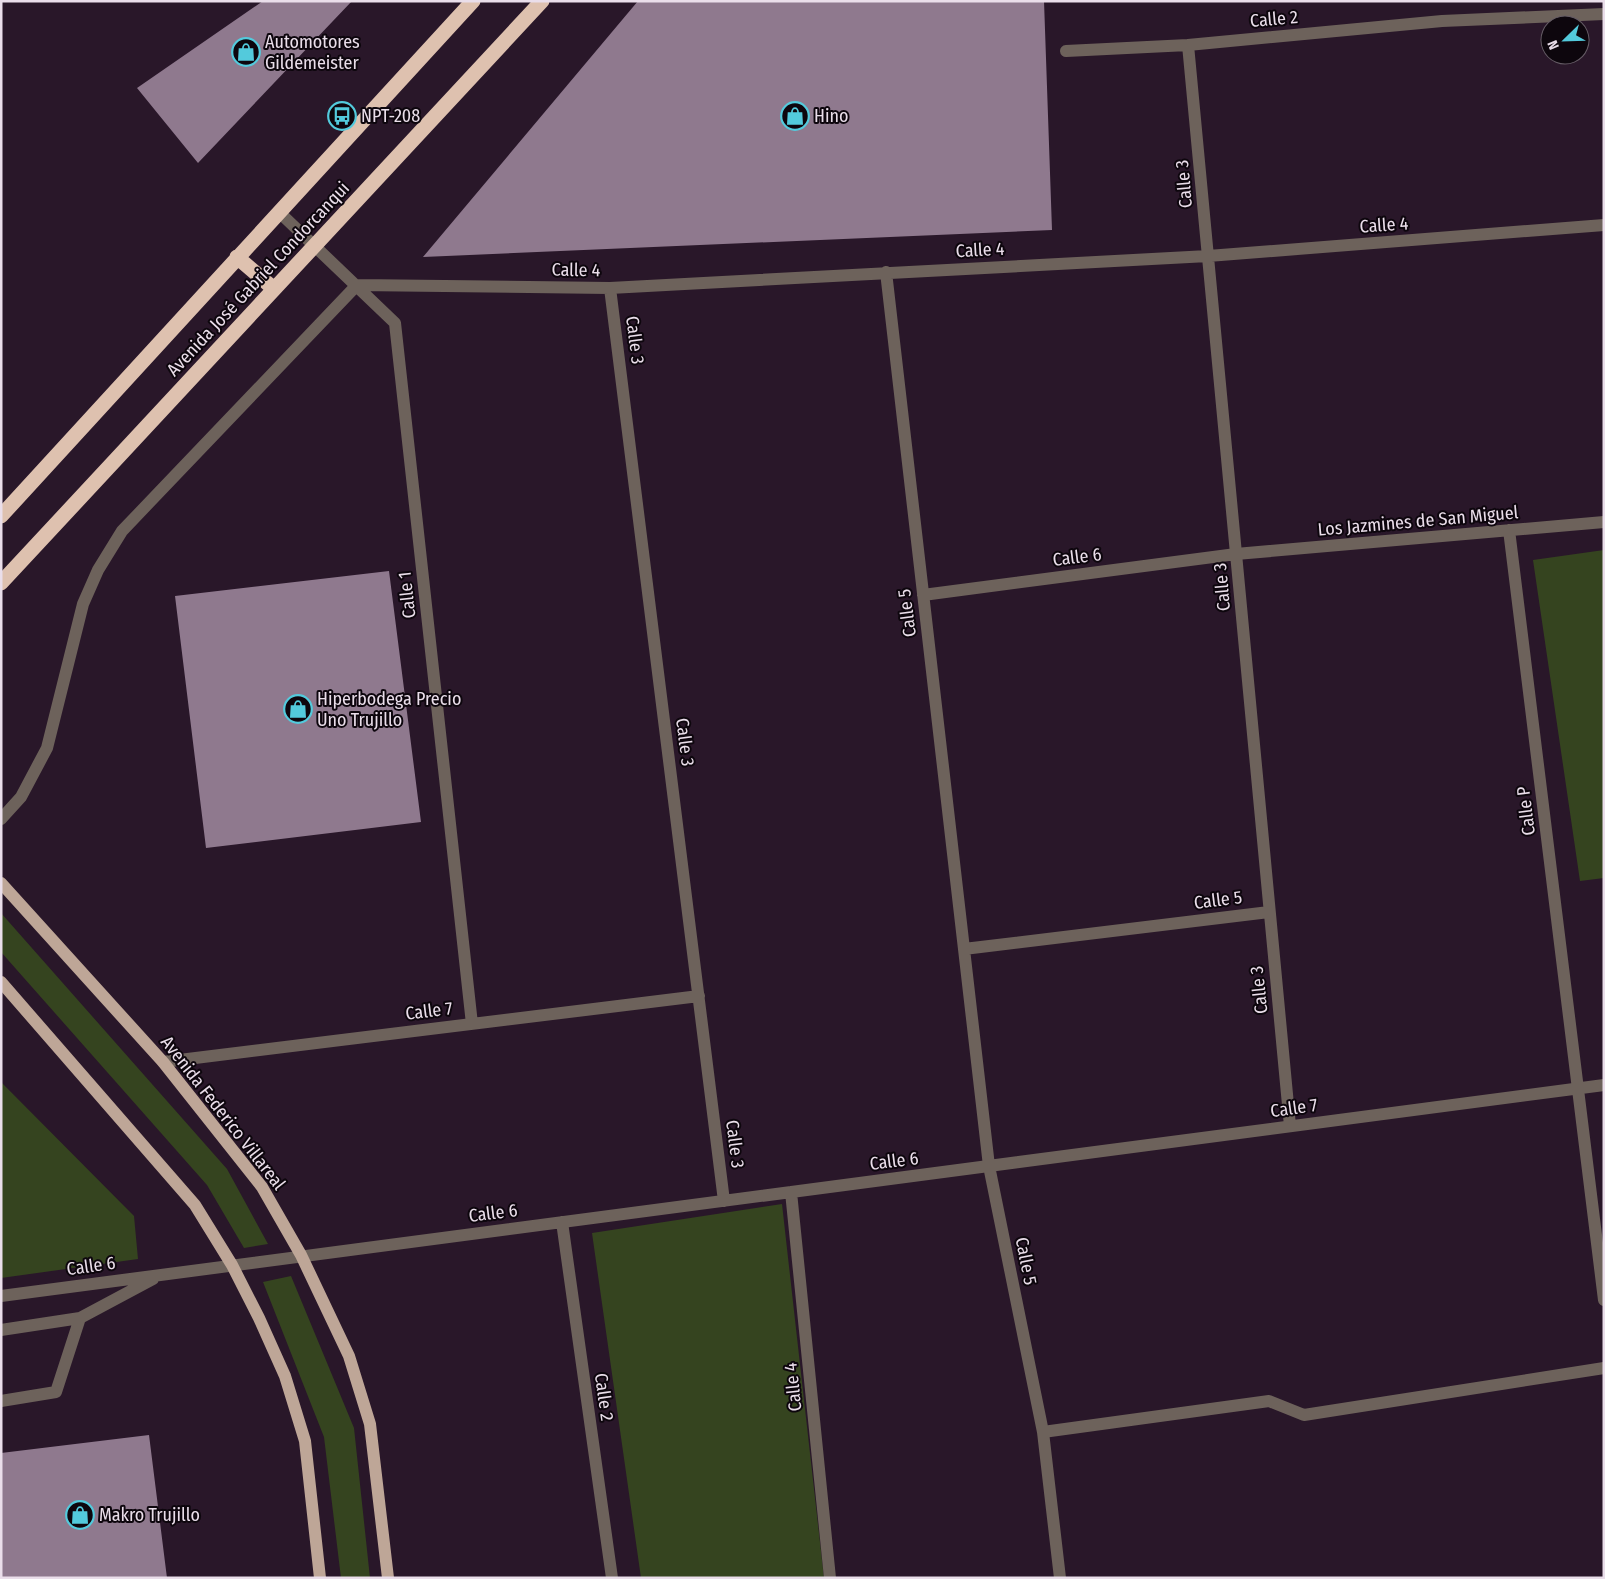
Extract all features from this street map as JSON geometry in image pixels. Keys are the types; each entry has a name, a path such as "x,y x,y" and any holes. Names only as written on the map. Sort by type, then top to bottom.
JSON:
{"highway":[{"name":"Avenida José Gabriel Condorcanqui","path":"1,516 473,1"},
{"name":"Avenida José Gabriel Condorcanqui","path":"1,583 542,1"},
{"path":"237,257 274,288"}],"main road":[{"name":"Avenida Federico Villareal","path":"1,883 163,1062 262,1187 301,1255 349,1356 370,1424 388,1578"},
{"path":"1,982 195,1205 232,1265 285,1376 305,1441 320,1578"}],"street":[{"name":"Calle 2","path":"1066,51 1188,45 1442,21 1604,14"},
{"name":"Calle 3","path":"1188,45 1290,1126"},
{"name":"Calle 1","path":"279,212 395,323 472,1024"},
{"name":"Calle 4","path":"357,285 610,288 1208,256 1604,225"},
{"name":"Calle 5","path":"886,272 989,1166 1043,1432 1060,1578"},
{"path":"1,819 21,797 47,748 83,604 98,570 122,531 357,285"},
{"name":"Calle 3","path":"610,288 724,1201"},
{"name":"Los Jazmines de San Miguel","path":"1236,554 1604,522"},
{"name":"Calle P","path":"1510,530 1577,1088"},
{"name":"Calle 6","path":"923,595 1236,554"},
{"name":"Calle 5","path":"964,950 1269,912"},
{"name":"Calle 7","path":"163,1062 699,996"},
{"name":"Calle 7","path":"989,1166 1604,1085"},
{"path":"1577,1088 1604,1300"},
{"name":"Calle 6","path":"1,1296 301,1255 989,1166"},
{"name":"Calle 4","path":"791,1192 830,1578"},
{"name":"Calle 2","path":"562,1222 612,1578"},
{"path":"1,1330 80,1318 161,1274"},
{"path":"1,1401 56,1392 80,1318"},
{"path":"1043,1432 1269,1401 1304,1415 1604,1368"}],"green space":[{"path":"1604,550 1604,878 1580,881 1533,560"},
{"path":"1,913 227,1169 268,1244 244,1248 207,1185 1,952"},
{"path":"1,1082 134,1216 138,1259 1,1278"},
{"path":"782,1204 824,1578 641,1578 592,1233"},
{"path":"291,1276 354,1428 370,1578 341,1578 324,1437 263,1282"}],"building":[{"name":"Automotores Gildemeister","path":"263,1 352,1 198,163 137,88"},
{"name":"Hino","path":"638,1 1044,1 1052,230 423,257"},
{"name":"Hiperbodega Precio Uno Trujillo","path":"389,571 421,822 206,848 175,596"},
{"name":"Makro Trujillo","path":"149,1435 167,1578 1,1578 1,1453"}],"place":[{"name":"Automotores Gildemeister","path":"246,52"},
{"name":"NPT-208","path":"342,116"},
{"name":"Hino","path":"795,116"},
{"name":"Hiperbodega Precio Uno Trujillo","path":"298,709"},
{"name":"Makro Trujillo","path":"80,1515"}]}
